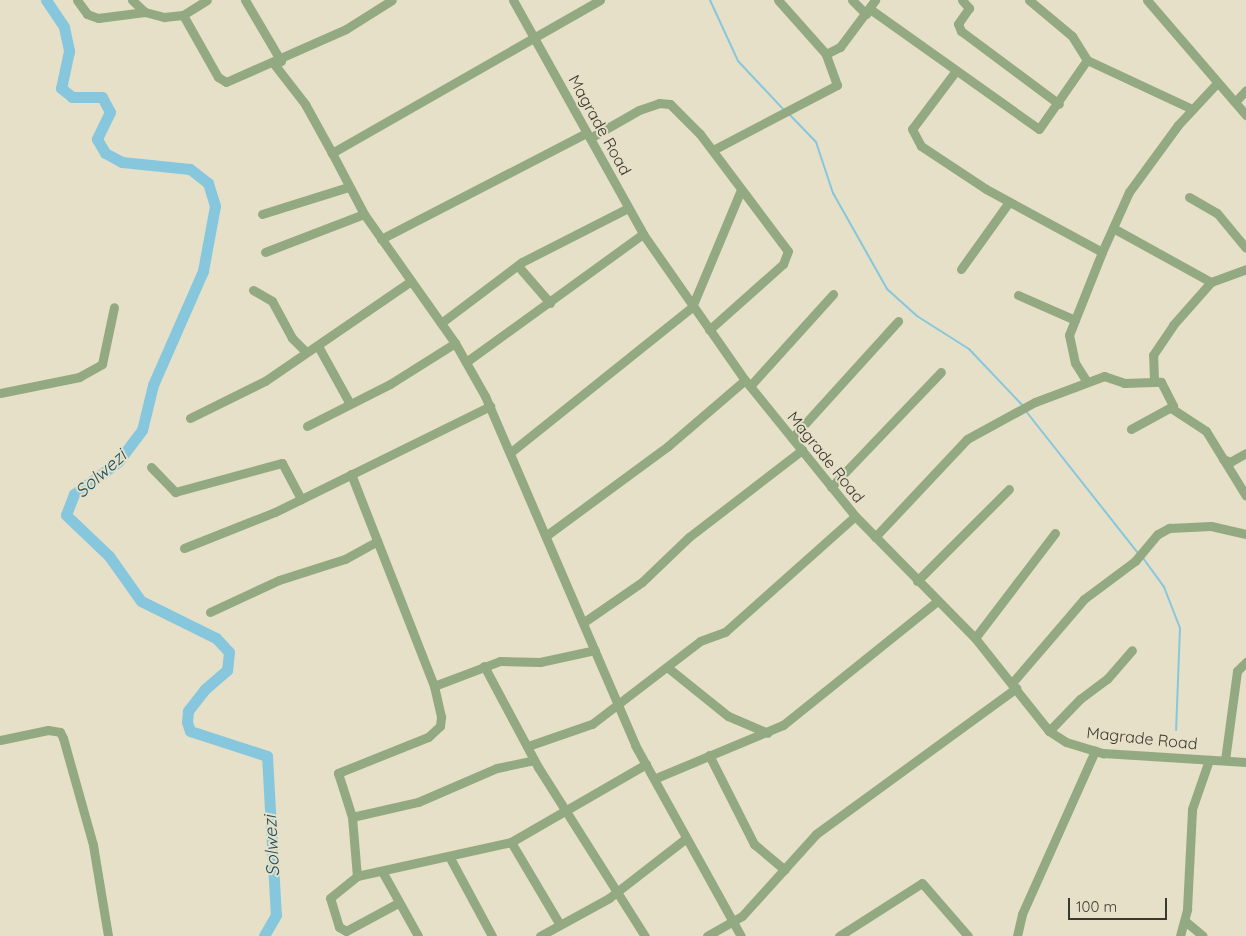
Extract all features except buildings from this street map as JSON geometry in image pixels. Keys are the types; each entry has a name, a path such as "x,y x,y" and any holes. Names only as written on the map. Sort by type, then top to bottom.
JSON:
{"street":[{"path":"77,0 88,14 98,18 145,12 183,15 204,1"},
{"path":"132,0 145,12"},
{"path":"245,0 278,63 305,104 364,214 455,343 490,406 547,535 618,705 646,764 656,778 685,838 741,936"},
{"path":"183,15 222,82 278,63 392,0"},
{"name":"Magrade Road","path":"514,0 643,234 692,307 748,383 854,516 975,638 1049,731 1066,742 1095,751 1246,762"},
{"path":"332,153 536,39 600,0"},
{"path":"712,150 836,85 826,54 778,0"},
{"path":"852,0 1033,129 1043,126 1087,60"},
{"path":"826,54 840,47 868,12 875,0"},
{"path":"962,0 969,8 958,24 961,31 1059,104"},
{"path":"1029,0 1072,36 1087,60 1192,109"},
{"path":"1147,0 1246,115"},
{"path":"954,72 916,122 914,136 930,155 1009,202 1102,252"},
{"path":"1087,382 1069,343 1075,320 1102,252 1129,192 1192,109 1217,83"},
{"path":"1235,102 1246,90"},
{"path":"381,239 639,110 665,102 712,150 788,254 709,330"},
{"path":"262,214 348,187"},
{"path":"511,452 692,307 741,190"},
{"path":"1189,197 1217,213 1246,248"},
{"path":"961,269 1009,202"},
{"path":"441,323 518,266 628,208"},
{"path":"265,252 364,214"},
{"path":"1113,228 1211,282"},
{"path":"466,362 643,234"},
{"path":"518,266 550,303"},
{"path":"1154,380 1151,366 1158,343 1211,282 1246,269"},
{"path":"190,418 265,381 411,281"},
{"path":"253,290 272,301 306,352"},
{"path":"547,535 668,446 748,383 833,294"},
{"path":"1018,295 1075,320"},
{"path":"0,393 79,377 102,364 114,307"},
{"path":"792,438 898,321"},
{"path":"307,426 350,404 455,343"},
{"path":"318,346 350,404"},
{"path":"831,487 941,372"},
{"path":"875,537 981,429 1104,376 1132,384 1154,380 1166,388 1171,408 1206,431 1244,493"},
{"path":"184,548 302,499 490,406"},
{"path":"1130,429 1171,408"},
{"path":"584,622 642,582 689,537 802,450"},
{"path":"1223,458 1230,462 1246,453"},
{"path":"151,467 175,492 282,463 302,499"},
{"path":"351,474 434,686 441,717 436,732 338,773 352,817 357,876"},
{"path":"1244,493 1246,480"},
{"path":"917,581 1009,490"},
{"path":"528,746 583,728 618,705 700,641 733,627 854,516"},
{"path":"707,936 732,921 785,870 816,834 1014,686 1084,599 1135,561 1158,534 1169,528 1194,526 1246,534"},
{"path":"975,638 1055,533"},
{"path":"210,612 279,580 345,559 377,541"},
{"path":"656,778 709,755 768,733 937,601"},
{"path":"434,686 484,666 540,662 595,650"},
{"path":"1049,731 1080,699 1107,679 1132,650"},
{"path":"1225,760 1237,671 1246,662"},
{"path":"484,666 534,760 618,890 645,936"},
{"path":"668,667 728,716 768,733"},
{"path":"0,740 48,730 60,732 93,845 108,936"},
{"path":"1017,936 1022,914 1095,751"},
{"path":"709,755 754,844 785,870"},
{"path":"352,817 418,802 497,768 534,760"},
{"path":"1180,936 1185,922 1190,820 1209,760"},
{"path":"398,903 341,930 330,898 357,876 383,873 511,842 540,828 566,808 646,764"},
{"path":"540,936 618,890 685,838"},
{"path":"511,842 560,925"},
{"path":"450,858 492,936"},
{"path":"383,873 418,936"},
{"path":"839,936 922,882 968,936"},
{"path":"1185,922 1203,936"}],"waterway":[{"name":"Solwezi","path":"46,0 64,27 69,51 61,88 72,97 102,97 110,112 97,139 105,153 122,162 190,169 208,183 215,206 203,271 153,385 142,430 119,461 74,494 66,515 109,556 141,601 216,638 229,652 227,670 205,689 188,711 187,722 190,731 267,756 276,915 264,936"},
{"path":"710,0 738,61 784,110"},
{"path":"788,113 816,142 833,193 887,289 917,316 969,349 1023,406"},
{"path":"1025,410 1138,553"},
{"path":"1143,558 1164,587 1180,628 1176,730"}]}
